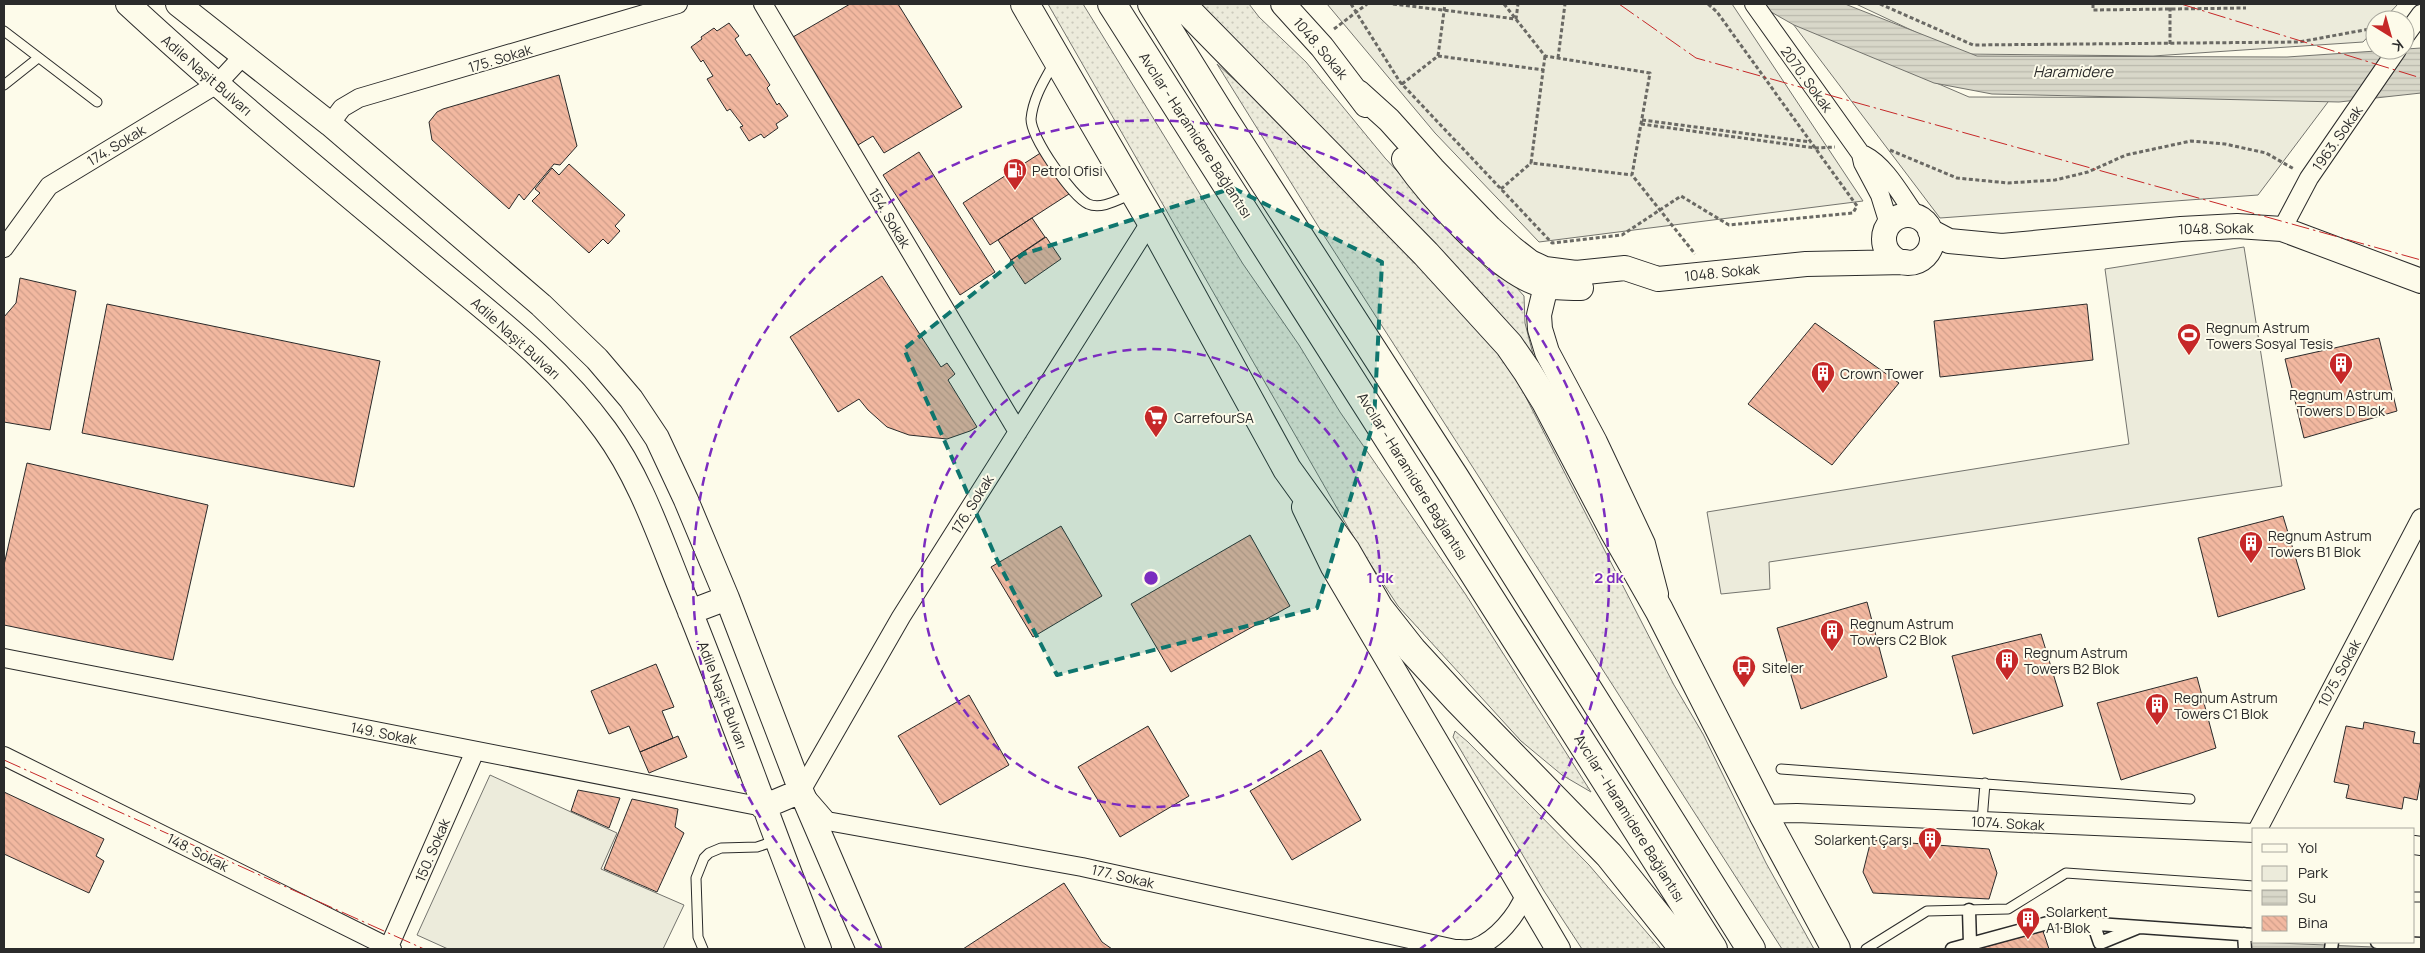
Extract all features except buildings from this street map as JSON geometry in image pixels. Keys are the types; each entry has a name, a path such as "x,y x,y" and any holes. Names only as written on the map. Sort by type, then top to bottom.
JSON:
{"highway":[{"path":"1025,4 1151,221 1287,469 1346,551 1379,608 1412,650 1609,855 1684,949"},
{"name":"Avcılar - Haramidere Bağlantısı","path":"1112,4 1713,949"},
{"path":"1152,4 1221,115 1455,478 1751,949"},
{"path":"1181,4 1426,254 1509,345 1546,402 1658,610 1763,814 1836,949"}],"main road":[{"name":"Adile Naşit Bulvarı","path":"128,4 217,84 544,360 605,430 626,462 646,503 730,710 763,807 819,949"},
{"path":"178,4 330,124 541,305 597,359 625,392 657,438 727,598 801,791 869,949"},
{"name":"1048. Sokak","path":"1283,4 1358,92 1408,164 1440,203 1508,269 1545,278 1569,288 1626,282 1638,274 1658,279 1709,272 1806,264"},
{"path":"1806,264 1853,254 1871,246 1897,218 1906,215 1949,241 2002,246"},
{"path":"1887,229 1885,245 1890,255 1898,261 1910,262 1928,252 1932,242 1923,224"},
{"name":"1048. Sokak","path":"2002,246 2181,228 2237,226 2282,229 2421,281"},
{"path":"1806,264 1910,262 1961,256 2002,246"},
{"path":"1545,278 1538,315 1540,330 1547,352 1595,442 1643,544 1658,610"},
{"path":"1287,469 1333,567 1558,949"},
{"path":"690,612 727,598"},
{"path":"763,807 801,791"}],"street":[{"name":"175. Sokak","path":"330,124 342,108 359,98 678,4"},
{"name":"154. Sokak","path":"763,4 1018,432"},
{"name":"2070. Sokak","path":"1754,4 1858,150"},
{"name":"174. Sokak","path":"6,238 49,186 217,84 243,56"},
{"name":"1963. Sokak","path":"2282,229 2309,178 2389,60"},
{"path":"1858,150 1870,158 1884,173 1923,224"},
{"path":"1858,150 1880,195 1887,229"},
{"name":"176. Sokak","path":"801,791 901,617 1151,221"},
{"name":"1075. Sokak","path":"2259,828 2421,518"},
{"name":"149. Sokak","path":"4,658 763,807"},
{"name":"150. Sokak","path":"390,949 475,751"},
{"name":"148. Sokak","path":"4,756 390,949"},
{"name":"177. Sokak","path":"801,791 827,821 1082,867 1455,949 1475,948 1500,931 1519,910 1525,895"},
{"name":"1074. Sokak","path":"1763,814 1797,813 2252,834"},
{"path":"1969,910 1970,944"},
{"path":"1952,949 2055,921 2249,934 2245,949"},
{"path":"2093,923 2100,946 2142,926"},
{"path":"2399,943 2421,944"}],"lane":[{"path":"4,30 97,102"},
{"path":"4,85 38,58"},
{"path":"1056,58 1034,100 1031,122 1035,136 1077,195 1089,204 1101,206 1134,193"},
{"path":"1780,769 2190,799"},
{"path":"1982,821 1985,783"},
{"path":"703,949 698,937 696,878 704,858 721,848 757,847 776,841"},
{"path":"1866,949 1927,911 2008,909 2066,873 2252,886"}],"path":[{"path":"1351,4 1402,84 1552,243 1622,235 1681,196 1729,225 1853,213 1857,206 1717,12 1708,4"},
{"path":"1317,42 1367,4"},
{"path":"1394,4 1516,19"},
{"path":"1402,84 1438,56 1445,4"},
{"path":"1501,189 1532,163 1545,56 1504,4"},
{"path":"1516,19 1518,4"},
{"path":"1558,58 1564,4"},
{"path":"1880,4 1973,46 2299,42 2365,30"},
{"path":"2093,4 2093,10 2246,8"},
{"path":"2170,4 2170,44"},
{"path":"1438,56 1544,70"},
{"path":"1545,56 1650,73 1632,175"},
{"path":"1642,122 1811,142"},
{"path":"1642,122 1816,148 1858,150 1873,143 1957,178 2008,183 2055,180 2088,172 2126,155 2191,141 2225,144 2266,153 2309,178"},
{"path":"1532,163 1632,175 1709,272"}],"highlighted area":[{"path":"1233,188 1382,262 1374,421 1317,608 1057,675 997,560 904,349 1023,254"}],"green space":[{"path":"1048,4 1083,4 1243,264 1299,345 1340,412 1466,595 1591,792 1562,775 1521,741 1398,606 1361,550"},
{"path":"1192,4 1249,4 1259,17 1306,62 1385,158 1487,269 1516,287 1524,296 1525,323 1534,358"},
{"path":"1327,4 1732,4 1863,201 1539,242 1435,133"},
{"path":"1856,4 2398,4 2392,10 2365,10 2365,40 2363,42 2153,56 1962,54"},
{"path":"1790,20 1969,97 2331,98 2258,195 1940,218"},
{"path":"1217,64 1282,123 1482,331 1518,382 1674,685 1703,734 1766,863 1814,949 1782,949 1323,234"},
{"name":"Regnum Astrum Towers Sosyal Tesis","path":"2244,247 2282,486 1769,562 1770,589 1721,594 1707,512 2129,444 2105,269"},
{"path":"1455,731 1589,865 1661,949 1582,949 1544,891 1453,737"},
{"path":"490,775 617,833 601,869 684,905 663,949 448,949 417,935"}],"water":[{"name":"Haramidere","path":"1757,4 1845,4 1977,56 2287,57 2365,52 2365,60 2415,60 2415,48 2421,48 2421,93 2339,102 1992,94 1934,83 1794,25"},
{"path":"2252,940 2252,943 2421,949 2251,949"}],"power":[{"path":"1619,4 1696,58 2421,260"},
{"path":"2181,4 2421,78"},
{"path":"4,760 424,949"}],"place":[{"name":"Petrol Ofisi","path":"1015,191"},
{"name":"Regnum Astrum Towers Sosyal Tesis","path":"2189,356"},
{"name":"Regnum Astrum Towers D Blok","path":"2341,385"},
{"name":"Crown Tower","path":"1823,394"},
{"name":"CarrefourSA","path":"1156,438"},
{"name":"Regnum Astrum Towers B1 Blok","path":"2251,564"},
{"name":"Regnum Astrum Towers C2 Blok","path":"1832,652"},
{"name":"Regnum Astrum Towers B2 Blok","path":"2007,681"},
{"name":"Siteler","path":"1744,688"},
{"name":"Regnum Astrum Towers C1 Blok","path":"2157,726"},
{"name":"Solarkent Çarşı","path":"1930,860"},
{"name":"Solarkent A1 Blok","path":"2028,940"}]}
